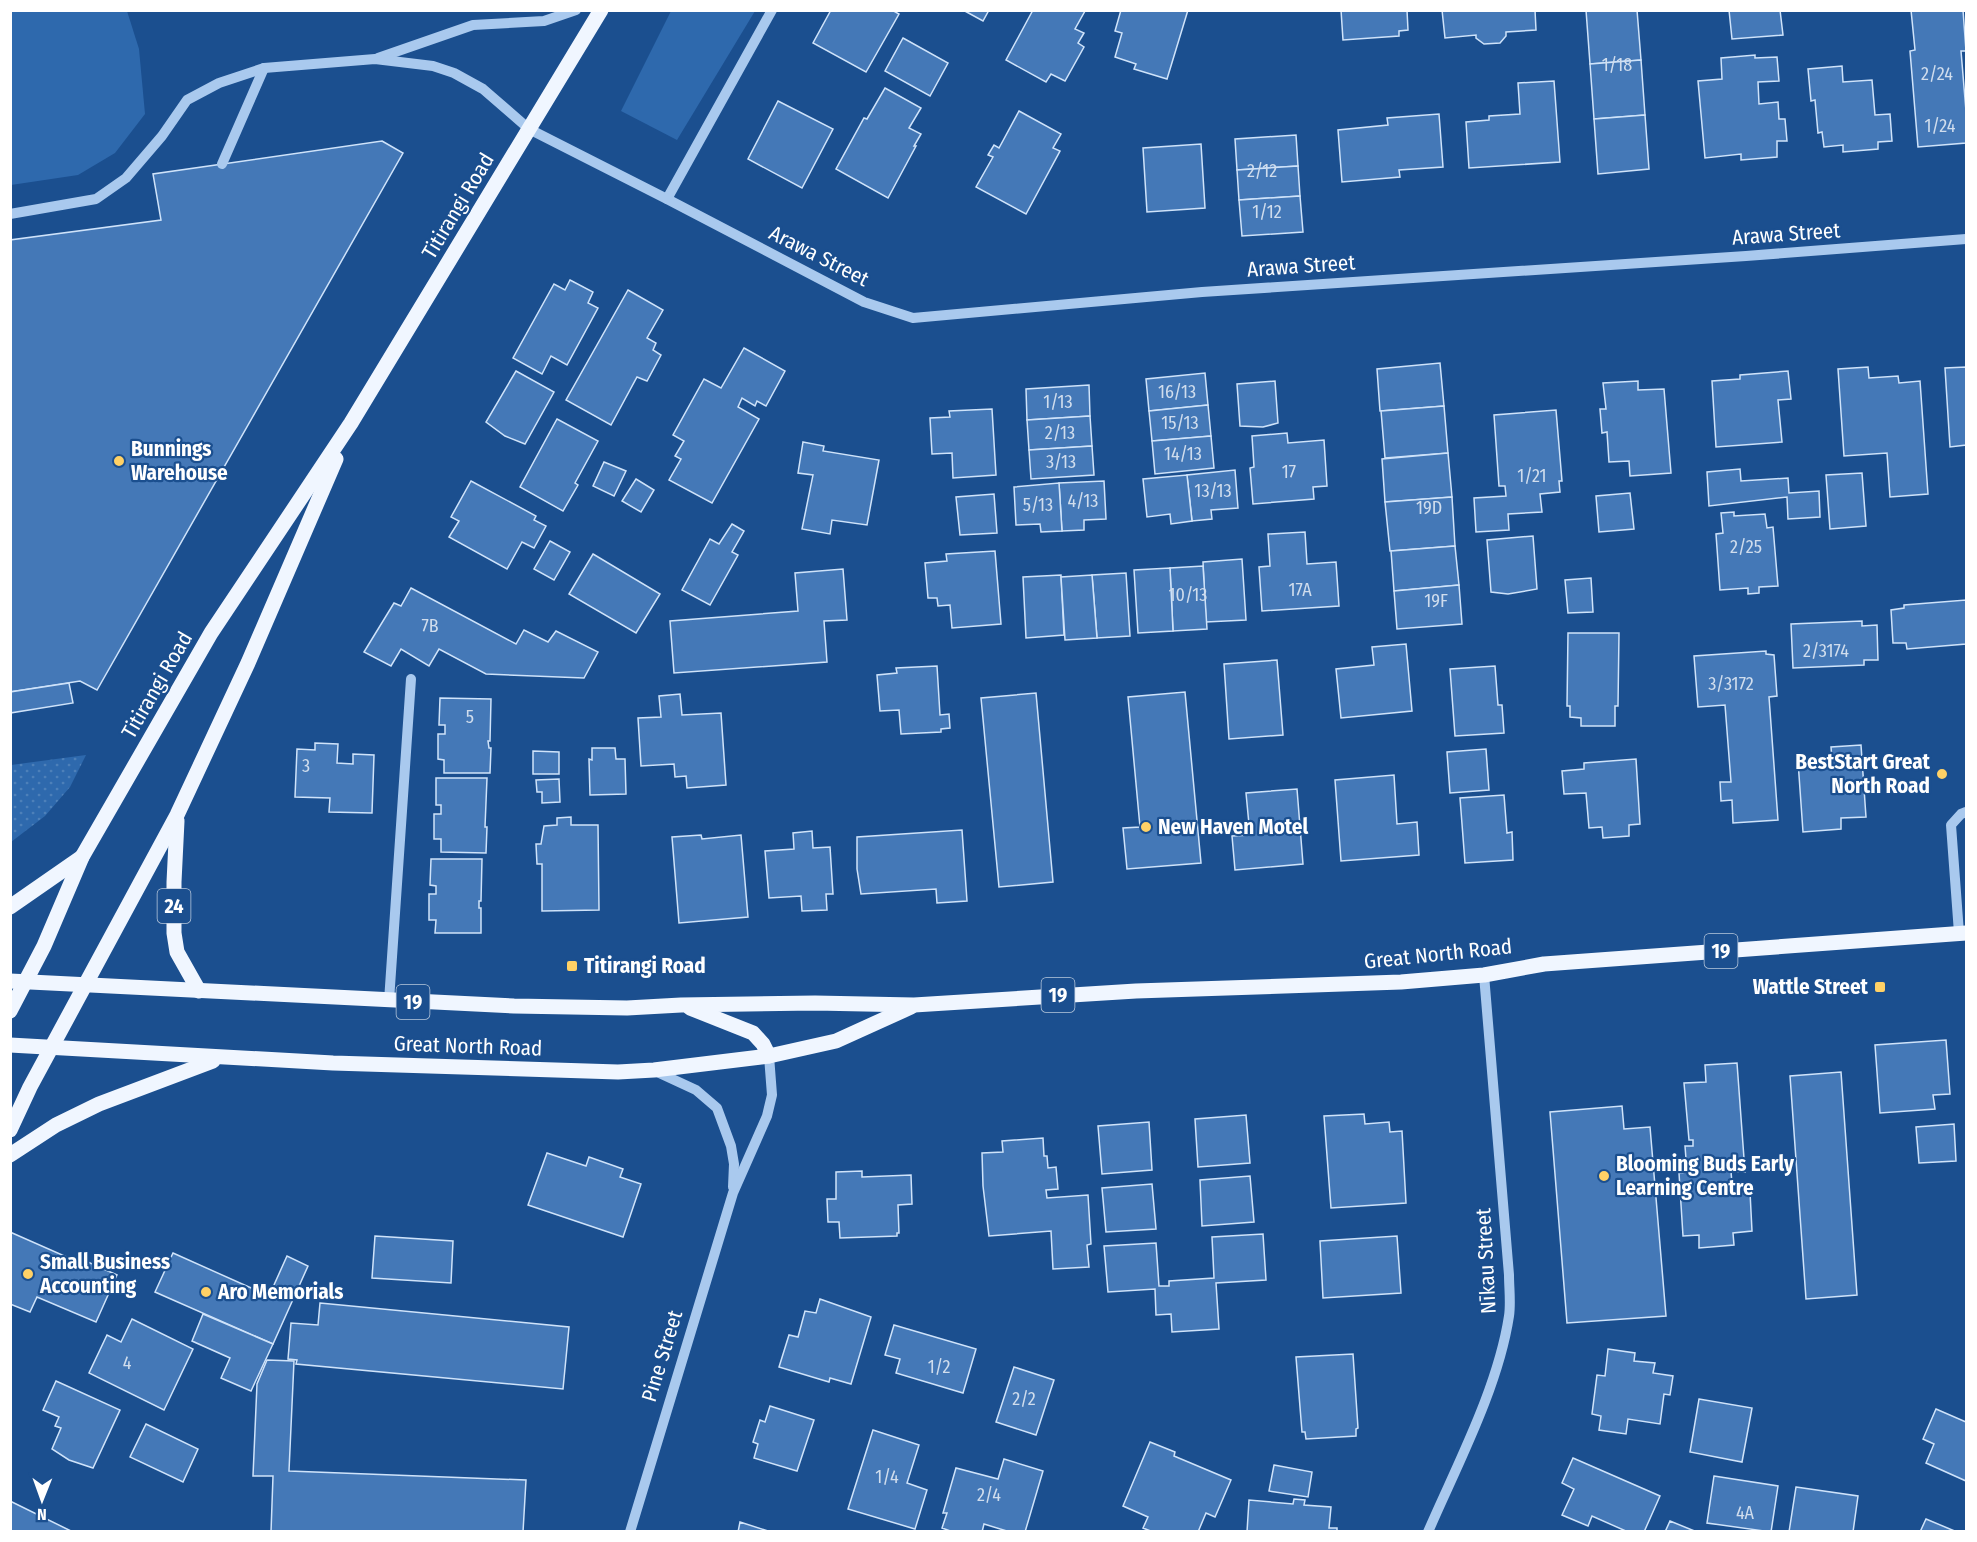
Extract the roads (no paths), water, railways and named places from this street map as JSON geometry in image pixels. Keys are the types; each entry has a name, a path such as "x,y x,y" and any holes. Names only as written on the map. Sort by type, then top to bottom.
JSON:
{"main road":[{"name":"Titirangi Road","path":"10,1011 18,982 44,946 82,857 211,633 351,423 601,10"},
{"name":"Titirangi Road","path":"10,1130 84,985 177,815 248,663 351,423"},
{"name":"24","path":"177,815 174,933 177,952 199,991"},
{"path":"10,907 82,857"},
{"name":"Great North Road","path":"18,982 389,1001 604,1008 815,1003 914,1005 1136,991 1401,982 1484,975 1544,963 1963,933"},
{"path":"681,1005 753,1033 763,1044 769,1056"},
{"name":"Great North Road","path":"10,1046 222,1058 606,1072 654,1070 769,1056 836,1041 914,1005"},
{"path":"10,1155 56,1125 99,1104 222,1058"}],"street":[{"path":"10,214 96,199 126,178 162,136 187,100 219,83 264,68 375,59 473,25 544,21 576,10"},
{"path":"667,199 772,10"},
{"name":"Arawa Street","path":"375,59 432,66 454,73 483,89 529,129 864,302 913,318 1202,292 1966,239"},
{"path":"222,164 264,68"},
{"path":"389,1001 411,679"},
{"path":"1963,933 1952,825 1961,814 1966,812"},
{"name":"Nīkau Street","path":"1428,1532 1501,1356 1510,1313 1484,975"},
{"name":"Pine Street","path":"630,1532 733,1193 767,1116 772,1095 769,1056"},
{"name":"Pine Street","path":"654,1070 696,1090 717,1108 731,1146 734,1164 733,1193"}],"place":[{"name":"Bunnings Warehouse","path":"119,461"},
{"name":"BestStart Great North Road","path":"1942,774"},
{"name":"New Haven Motel","path":"1146,827"},
{"name":"Titirangi Road","path":"572,966"},
{"name":"Wattle Street","path":"1880,987"},
{"name":"Blooming Buds Early Learning Centre","path":"1604,1176"},
{"name":"Small Business Accounting","path":"28,1274"},
{"name":"Aro Memorials","path":"206,1292"}]}
